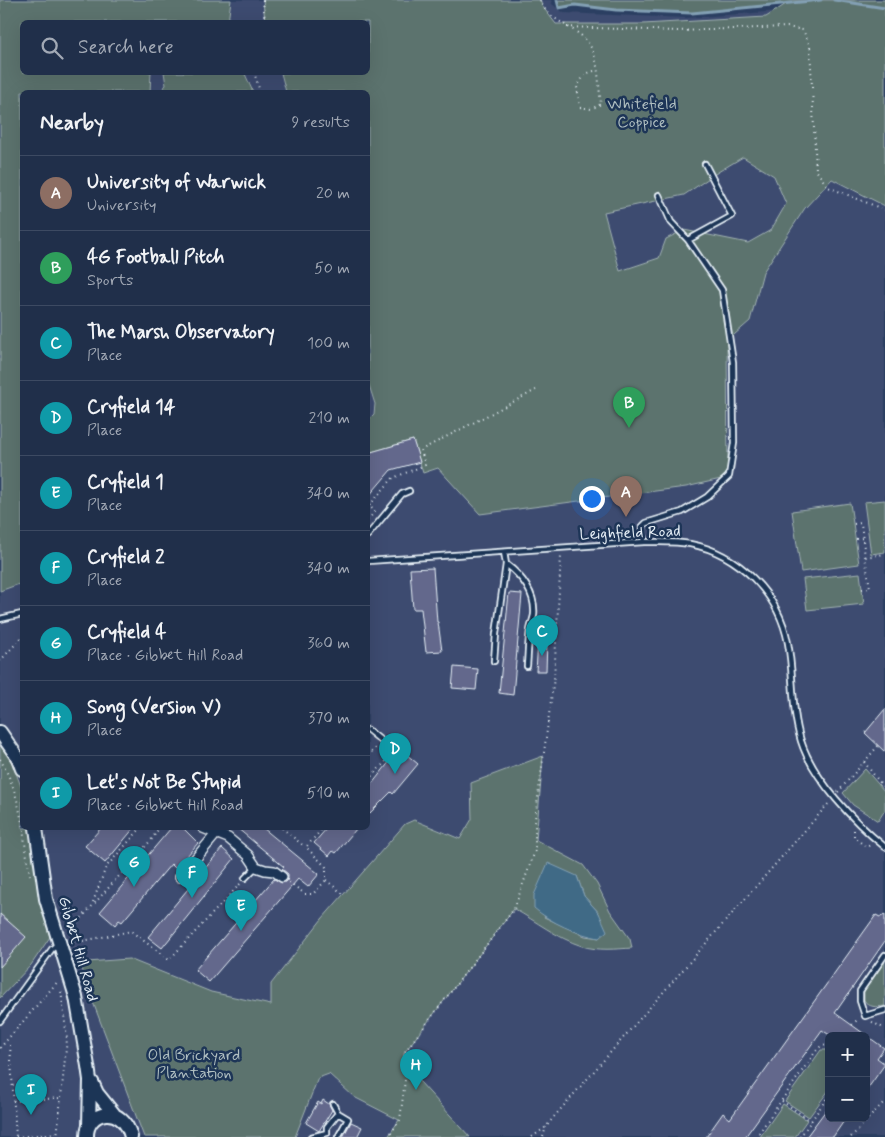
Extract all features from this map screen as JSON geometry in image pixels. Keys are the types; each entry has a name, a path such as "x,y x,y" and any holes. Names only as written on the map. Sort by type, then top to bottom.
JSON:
{"street":[{"path":"0,732 20,764"},
{"name":"Gibbet Hill Road","path":"36,830 46,899 76,997 90,1080 87,1133"},
{"path":"207,830 228,838 248,855 256,866 274,871 282,877"},
{"path":"180,877 216,834"},
{"name":"Gibbet Hill Road","path":"90,1080 97,1093 114,1114 126,1124 132,1137"},
{"path":"87,1133 93,1120 101,1116 114,1114"}],"lane":[{"path":"688,240 732,216 704,164"},
{"path":"644,542 642,527 646,523 682,512 707,497 729,476 734,443 734,362 722,290 688,240 671,222 659,195"},
{"path":"370,533 402,494 409,491"},
{"name":"Leighfield Road","path":"370,561 644,542 690,544 714,552 740,566 766,592 779,615 788,642 801,742 812,764 834,796 856,821 885,847"},
{"path":"494,662 506,564 504,552"},
{"path":"506,564 518,573 525,582 532,598 534,613 530,631 527,666"},
{"path":"0,618 20,614"},
{"path":"370,732 395,752"},
{"path":"245,878 256,866"},
{"path":"0,1021 52,949 59,943"},
{"path":"885,955 860,991 860,1001 865,1016 885,1010"},
{"path":"332,1104 338,1113 348,1119 338,1137"},
{"path":"327,1133 327,1127 338,1113"},
{"path":"311,1137 327,1133"},
{"path":"327,1133 332,1137"}],"path":[{"path":"263,0 265,20"},
{"path":"540,0 542,6 586,40 594,54 597,70 601,104 591,109 580,108 577,87 585,74 597,70"},
{"path":"567,27 676,31 787,27 803,30 810,46 816,170 828,187 885,210"},
{"path":"255,75 259,90"},
{"path":"370,505 393,478 425,465 421,450 536,390"},
{"path":"370,507 375,511 370,517"},
{"path":"854,524 861,523 870,588 862,589"},
{"path":"856,539 863,538"},
{"path":"865,557 885,554"},
{"path":"388,1137 400,1120 406,1072 404,1053 514,909 535,851 535,819 554,678 561,556"},
{"path":"0,661 20,640"},
{"path":"370,754 382,742"},
{"path":"834,796 878,746"},
{"path":"370,778 395,752"},
{"path":"864,762 885,789"},
{"path":"532,1137 546,1127 831,801 835,807"},
{"path":"852,827 855,832 854,837 866,847 872,845 875,848"},
{"path":"92,905 106,867 139,830"},
{"path":"75,949 70,931 158,830"},
{"path":"282,877 305,894 312,894 326,880 326,867 306,847 285,830"},
{"path":"306,847 321,830"},
{"path":"73,943 131,930 169,960 245,878"},
{"path":"326,880 343,894"},
{"path":"57,1137 67,1039 58,975"},
{"path":"0,1048 60,979"},
{"path":"852,1025 854,1021"},
{"path":"869,1021 885,1029"},
{"path":"10,1045 16,1137 57,1133"},
{"path":"756,1137 816,1051 825,1046"},
{"path":"13,1101 60,1098"},
{"path":"782,1101 811,1121"},
{"path":"800,1137 825,1101"},
{"path":"851,1137 885,1101"},
{"path":"543,1137 546,1127"}],"shaded area":[{"path":"0,0 551,0 552,4 564,13 686,18 822,8 832,179 885,206 885,1137 0,1137"},
{"path":"548,863 577,876 584,896 599,913 607,931 599,938 565,927 534,908 534,895"}],"green space":[{"path":"0,0 231,0 228,20 20,20 20,75 151,75 150,90 20,90 20,584 0,591"},
{"name":"Whitefield Coppice","path":"263,0 540,0 542,6 556,24 643,24 766,17 786,4 692,13 616,10 575,5 559,8 557,0 885,0 885,206 832,179 805,208 763,272 750,321 727,341 728,474 721,479 686,487 480,514 438,468 423,473 413,440 371,452 370,418 374,414 375,404 370,388 370,90 285,90 282,75 370,75 370,20 265,20","holes":["743,157 774,176 786,204 771,230 748,243 684,230 666,239 659,258 620,271 604,212 684,195"]},
{"path":"164,75 245,75 252,90 162,90 166,85"},
{"path":"885,500 885,552 871,554 864,502"},
{"path":"850,503 859,564 801,572 792,511"},
{"path":"860,573 864,604 807,610 803,579"},
{"path":"0,743 13,765 20,784 20,830 29,830 38,892 50,937 31,965 0,998"},
{"name":"Old Brickyard Plantation","path":"543,756 536,840 583,865 597,884 610,911 630,939 632,948 588,948 555,934 514,909 404,1053 406,1072 420,1082 470,1137 388,1137 399,1120 354,1097 329,1074 318,1078 295,1137 144,1137 85,981 82,967 87,962 129,959 211,992 271,1005 271,984 322,919 405,824 414,820 460,839 472,819 471,783","holes":["577,876 584,896 599,913 599,938 585,936 544,917"]},
{"path":"865,769 885,792 885,810 878,821 853,805 843,793"},
{"path":"885,961 885,1006 870,1006 864,1000 864,991"},
{"path":"821,1050 825,1050 825,1095 809,1117 785,1101"},
{"path":"783,1104 807,1120 795,1137 760,1137"}],"building":[{"path":"413,440 420,462 391,470 370,495 371,452"},
{"path":"433,568 437,622 442,651 426,652 421,609 413,609 410,569"},
{"path":"509,593 522,594 513,695 499,693"},
{"path":"538,641 547,641 546,671 536,671"},
{"path":"454,667 478,669 476,690 452,688"},
{"path":"885,709 885,752 865,733"},
{"path":"400,749 418,764 393,794 391,792 370,813 370,786 394,756 398,754"},
{"path":"99,830 132,830 105,863 85,846"},
{"path":"169,830 185,830 198,843 176,869 171,864 122,922 119,920 115,925 100,912"},
{"path":"239,830 265,830 319,874 308,887 298,879 209,982 195,970 274,879 282,883 287,881 288,874 282,869 284,867"},
{"path":"325,830 355,830 336,853 333,851 329,856 314,843"},
{"path":"222,848 234,859 162,948 148,937"},
{"path":"0,914 26,937 0,967"},
{"path":"876,915 880,917 885,915 885,941 835,1013 862,1032 825,1032 822,1030 745,1137 706,1137 723,1113 730,1119"},
{"path":"870,1038 884,1048 877,1058 885,1064 870,1085"},
{"path":"323,1100 329,1104 332,1110 319,1131 306,1123 318,1102 321,1104"},
{"path":"825,1111 825,1122 843,1122 833,1137 806,1137"},
{"path":"351,1122 362,1127 357,1137 343,1137"}],"waterway":[{"path":"557,0 559,8 575,5 616,10 692,13 821,0"},
{"path":"834,0 885,8"}],"place":[{"name":"4G Football Pitch","path":"629,428"},
{"name":"University of Warwick","path":"626,517"},
{"name":"The Marsh Observatory","path":"542,656"},
{"name":"Cryfield 14","path":"395,774"},
{"name":"Cryfield 4","path":"134,887"},
{"name":"Cryfield 2","path":"192,898"},
{"name":"Cryfield 1","path":"241,931"},
{"name":"Song (Version V)","path":"416,1090"},
{"name":"Let's Not Be Stupid","path":"31,1115"}]}
